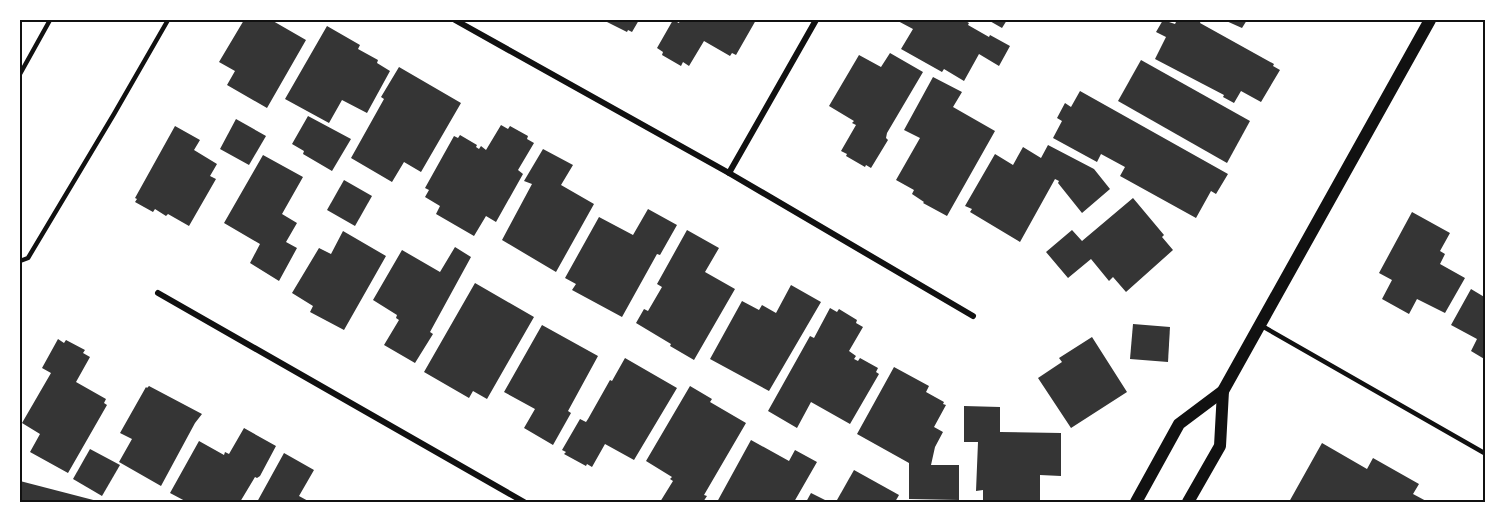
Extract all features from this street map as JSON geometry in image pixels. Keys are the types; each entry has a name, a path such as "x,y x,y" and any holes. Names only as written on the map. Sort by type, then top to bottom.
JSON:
{"main road":[{"path":"1136,502 1179,424 1223,392 1430,20"},
{"path":"1188,502 1220,446 1223,392"}],"street":[{"path":"455,20 729,173 973,316"},
{"path":"729,173 816,20"},
{"path":"158,293 524,502"}],"lane":[{"path":"20,74 50,20"},
{"path":"20,261 28,258 168,20"},
{"path":"1260,325 1485,454"}],"building":[{"path":"244,20 274,20 306,40 267,108 227,85 235,71 219,62"},
{"path":"603,20 639,20 632,32 628,30 627,32"},
{"path":"673,20 679,23 680,20 756,20 736,55 732,53 730,56 704,41 689,66 683,62 681,66 662,55 663,52 657,48"},
{"path":"896,20 964,20 969,23 968,25 989,37 990,35 1010,46 999,66 979,54 964,81 944,69 942,72 901,49 913,29"},
{"path":"988,20 1007,20 1002,28"},
{"path":"1163,20 1175,24 1177,20 1201,20 1200,23 1274,64 1273,66 1280,70 1261,102 1241,91 1234,103 1223,97 1224,95 1155,59 1166,37 1156,32"},
{"path":"1224,20 1247,20 1242,28"},
{"path":"327,26 360,45 358,49 378,60 377,63 390,71 367,113 342,100 329,123 285,99"},
{"path":"890,53 923,72 887,133 888,140 871,168 866,165 865,167 841,151 856,125 852,123 854,121 829,106 859,55 881,67"},
{"path":"1141,60 1250,121 1227,163 1118,101"},
{"path":"399,67 461,103 421,172 404,162 392,182 351,158 384,99 381,97"},
{"path":"933,77 962,92 953,107 995,131 947,216 923,203 912,194 914,190 896,180 920,138 904,130"},
{"path":"1080,91 1228,174 1216,194 1211,191 1196,218 1120,176 1125,167 1101,154 1097,162 1053,138 1062,121 1057,118 1065,103 1071,107"},
{"path":"308,116 351,139 332,171 303,154 304,151 292,144"},
{"path":"236,119 266,136 249,165 220,149"},
{"path":"501,125 508,129 510,126 528,136 527,139 534,143 518,170 523,174 496,222 486,216 474,236 436,214 440,206 425,197 429,190 425,188 454,136 458,138 460,135 477,145 479,149 481,146 486,150"},
{"path":"175,126 200,140 194,150 217,164 210,176 216,179 189,226 168,214 166,216 155,209 153,212 135,202 137,199 135,198"},
{"path":"1048,145 1094,169 1110,189 1082,213 1058,183 1059,181 1055,179 1020,242 970,212 972,209 965,206 995,154 1013,165 1023,147 1041,158"},
{"path":"543,149 573,165 561,185 594,204 556,272 502,240 532,184 524,181"},
{"path":"263,155 303,177 282,214 297,223 286,242 297,248 279,281 250,263 260,244 224,223"},
{"path":"344,180 372,196 355,226 327,210"},
{"path":"1133,198 1164,235 1162,237 1173,250 1126,292 1113,277 1109,281 1091,259 1068,278 1046,252 1072,230 1082,241"},
{"path":"648,209 677,225 660,255 657,254 622,317 572,290 576,284 565,278 599,217 633,235"},
{"path":"1412,212 1450,233 1440,251 1445,254 1440,264 1465,278 1445,313 1417,299 1409,314 1382,299 1392,280 1379,273"},
{"path":"687,230 719,248 705,272 735,289 694,360 636,323 644,309 648,311 662,287 657,284"},
{"path":"343,231 386,256 344,330 310,312 313,306 292,293 319,248 331,254"},
{"path":"455,247 471,257 430,332 433,334 415,363 384,345 399,320 396,318 397,315 373,300 402,250 440,272"},
{"path":"475,283 534,317 487,399 473,391 469,398 424,372"},
{"path":"791,285 821,302 769,391 710,359 742,301 759,310 762,305 776,313"},
{"path":"1471,289 1486,298 1486,360 1471,351 1477,339 1451,325"},
{"path":"830,308 837,312 839,309 857,320 856,323 863,327 849,351 856,356 854,359 858,361 860,358 878,368 876,372 879,374 850,424 811,402 797,428 768,411 810,336 814,338"},
{"path":"1133,324 1170,327 1168,362 1130,359"},
{"path":"542,325 598,356 568,411 571,413 553,445 524,428 535,409 504,392"},
{"path":"1092,337 1127,392 1071,428 1038,378 1062,362 1059,358"},
{"path":"58,339 64,343 66,340 85,350 83,353 90,357 76,382 106,399 104,403 107,405 68,473 30,452 40,434 22,423 51,373 42,368"},
{"path":"625,358 677,388 634,460 605,444 592,467 587,464 586,466 564,454 566,452 562,450 580,419 586,422"},
{"path":"894,367 929,386 926,392 946,405 934,427 943,432 935,447 931,465 959,465 959,500 909,499 909,463 857,434"},
{"path":"149,386 202,414 161,486 119,462 132,439 120,433 146,387"},
{"path":"690,386 712,399 710,402 746,423 704,495 707,496 703,502 660,502 673,481 670,479 672,477 646,461"},
{"path":"964,406 1000,407 1000,432 1061,433 1061,476 1040,475 1040,502 983,502 983,490 976,491 978,442 964,442"},
{"path":"244,428 276,446 260,476 255,477 240,502 187,502 170,493 199,441 224,455 225,452 229,454"},
{"path":"751,440 789,461 795,450 817,462 794,502 717,502"},
{"path":"1322,443 1367,469 1373,458 1419,484 1413,494 1428,502 1289,502"},
{"path":"90,449 120,465 102,496 73,479"},
{"path":"284,453 314,470 299,496 310,502 257,502"},
{"path":"854,470 899,495 895,502 841,502 837,500"},
{"path":"20,481 101,502 20,502"},
{"path":"811,493 829,502 806,502"}]}
